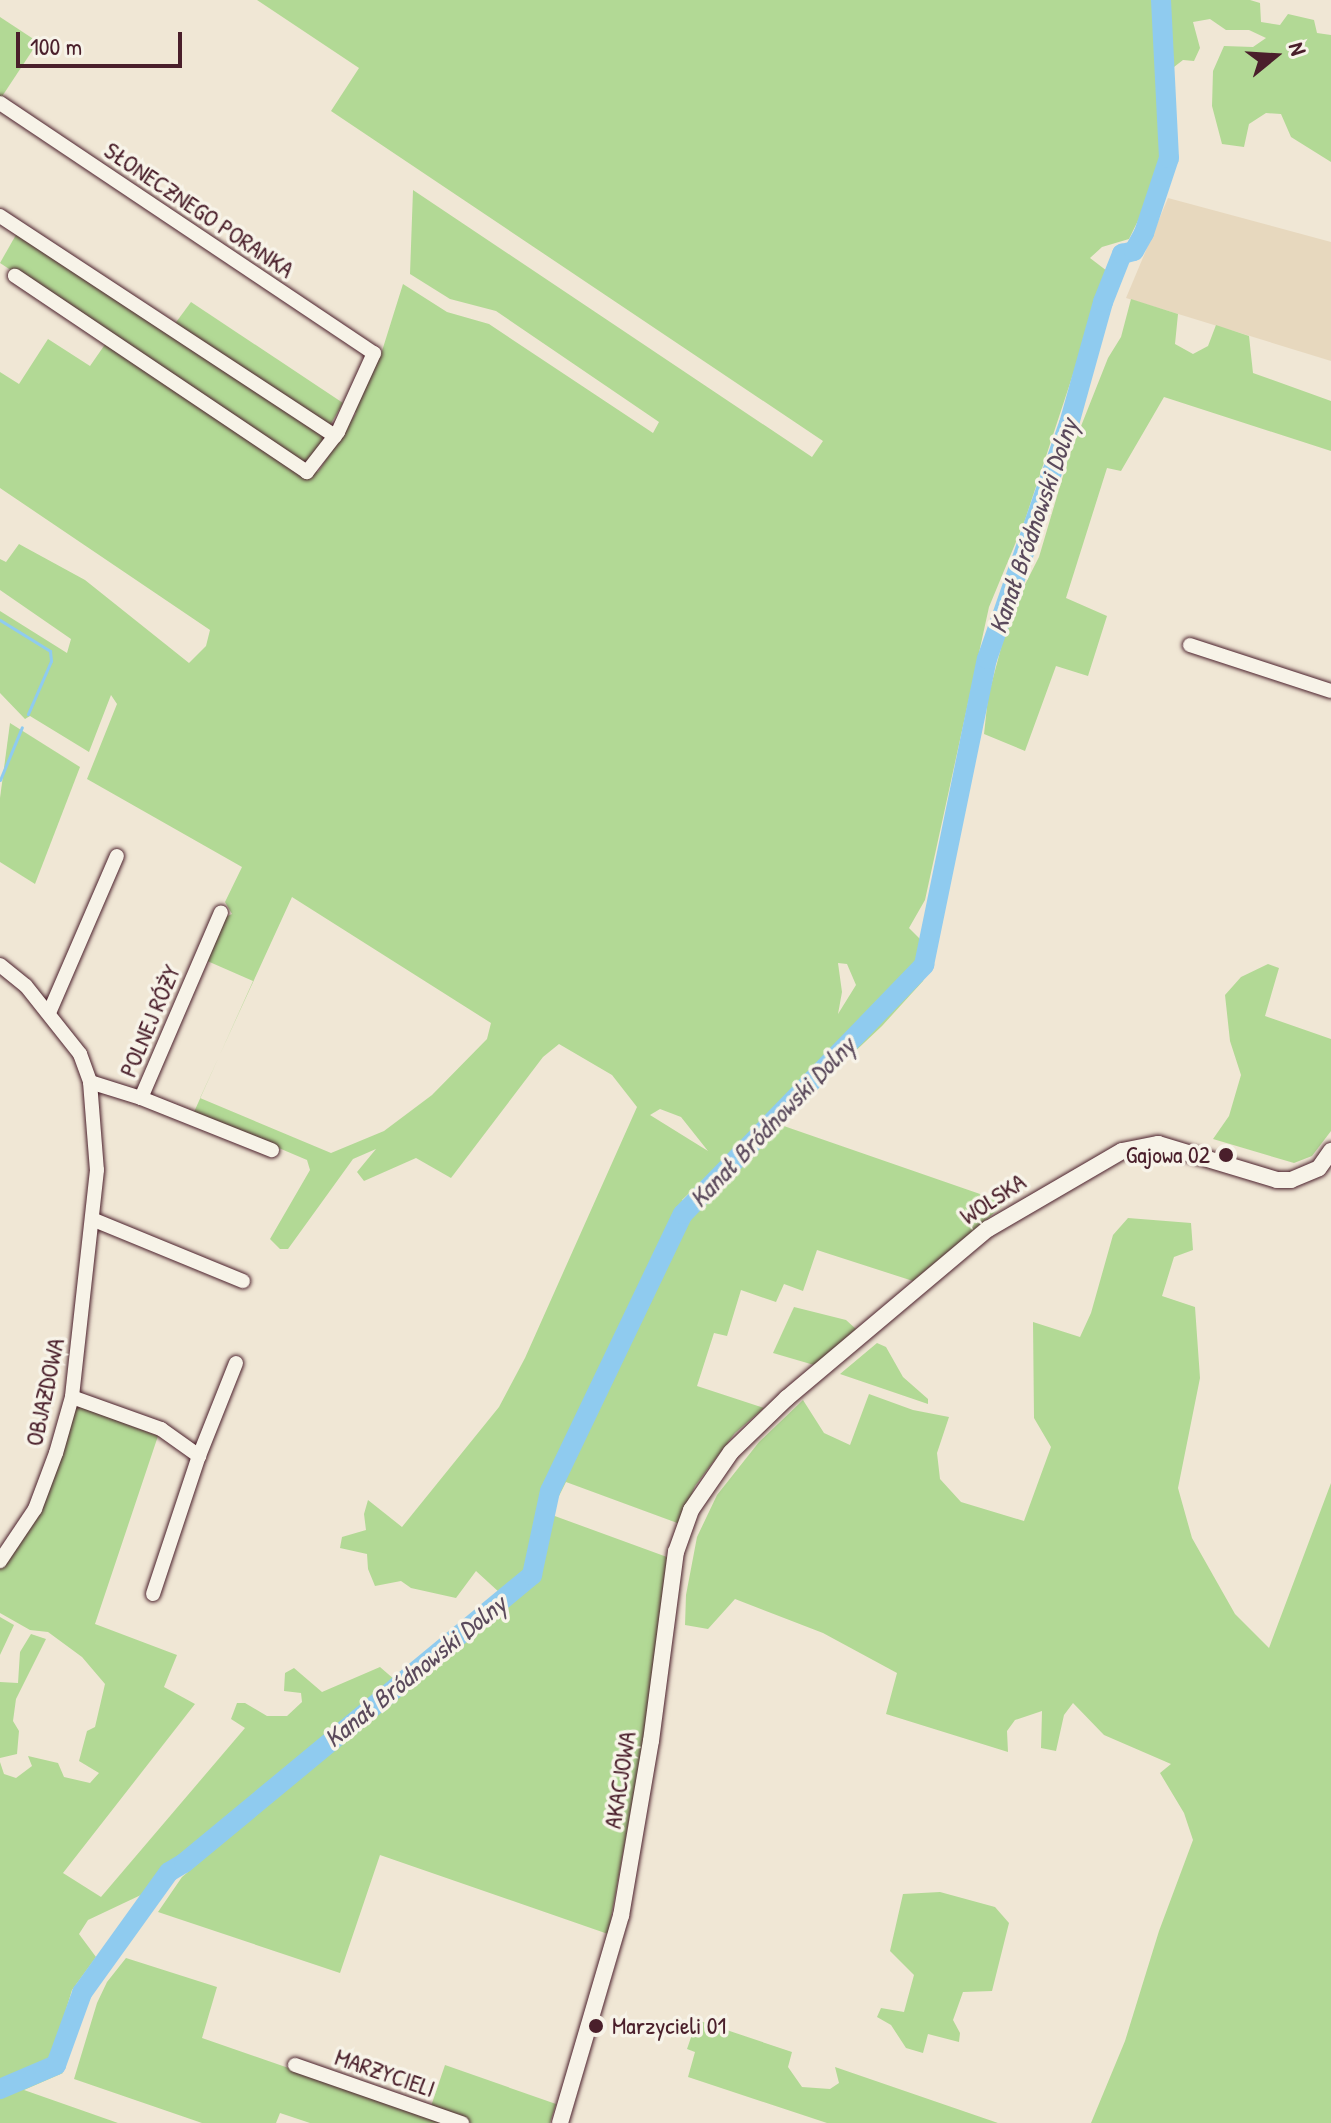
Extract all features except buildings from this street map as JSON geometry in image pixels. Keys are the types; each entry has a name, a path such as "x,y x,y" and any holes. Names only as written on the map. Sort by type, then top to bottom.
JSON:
{"street":[{"name":"SŁONECZNEGO PORANKA","path":"0,103 374,353 335,436"},
{"path":"0,216 335,436 307,472 15,276"},
{"path":"1190,645 1331,691"},
{"path":"49,1013 117,856"},
{"name":"POLNEJ RÓŻY","path":"90,1082 141,1098 221,912"},
{"name":"OBJAZDOWA","path":"0,965 26,986 80,1054 90,1082 97,1170 94,1220 72,1397 35,1509 0,1561"},
{"path":"141,1098 272,1150"},
{"name":"WOLSKA","path":"731,1452 770,1413 988,1229 1122,1151 1158,1144 1277,1180 1291,1180 1319,1168 1331,1151"},
{"path":"94,1220 243,1281"},
{"path":"153,1594 199,1456 236,1363"},
{"path":"72,1397 161,1429 199,1456"},
{"name":"AKACJOWA","path":"560,2123 623,1905 651,1741 676,1552 691,1510 731,1452"},
{"name":"MARZYCIELI","path":"295,2065 462,2123"}],"shaded area":[{"path":"1168,198 1331,242 1331,361 1126,298"}],"green space":[{"path":"257,0 1154,0 1163,154 1150,196 1129,239 1102,247 1090,258 1107,271 1025,520 989,607 925,900 909,928 934,953 923,981 882,1026 778,1124 1006,1203 913,1281 817,1250 803,1291 784,1284 776,1302 741,1290 727,1336 714,1333 697,1386 764,1408 735,1433 695,1486 680,1524 566,1482 552,1515 667,1557 644,1739 608,1934 380,1855 340,1973 158,1912 182,1877 201,1861 187,1851 143,1894 88,1920 79,1934 96,1957 72,1990 50,2062 63,2073 24,2090 118,2123 0,2123 0,1762 4,1774 16,1778 32,1766 28,1756 58,1763 64,1777 90,1783 99,1773 79,1761 87,1731 95,1727 105,1684 82,1657 48,1632 30,1630 0,1613 0,1568 76,1405 158,1436 95,1624 177,1655 164,1687 195,1704 63,1873 101,1897 245,1728 231,1719 237,1703 245,1703 267,1716 287,1716 302,1702 301,1693 284,1691 285,1673 294,1668 322,1692 380,1667 395,1680 500,1593 476,1571 456,1598 411,1588 401,1581 375,1586 368,1569 367,1554 340,1548 342,1537 366,1530 364,1514 368,1500 402,1527 499,1407 525,1358 637,1107 612,1075 559,1044 543,1057 451,1178 416,1158 364,1181 357,1172 376,1149 353,1159 288,1249 280,1249 270,1239 310,1170 307,1160 194,1112 200,1098 331,1153 384,1131 432,1095 487,1039 491,1023 292,897 219,1056 253,981 205,960 223,918 232,914 225,902 242,867 87,779 117,704 111,695 89,752 30,716 25,719 0,693 0,611 67,653 71,639 0,590 0,559 6,562 19,544 85,580 189,663 206,646 210,630 0,488 0,372 19,384 48,339 90,366 106,343 318,472 356,413 352,409 382,351 403,284 447,312 489,324 653,433 659,422 496,311 450,299 410,274 413,190 812,457 823,441 331,111 359,68","holes":["838,963 847,964 856,985 838,1014 842,992","660,1109 681,1117 708,1151 650,1115","765,1119 777,1125 695,1209 682,1200"]},
{"path":"1168,0 1250,0 1260,3 1261,22 1280,25 1288,14 1314,20 1317,33 1331,35 1331,162 1291,137 1281,114 1266,113 1249,124 1244,147 1222,144 1212,106 1213,71 1224,46 1253,47 1266,38 1249,30 1226,30 1210,19 1193,22 1200,48 1194,61 1183,60 1174,67"},
{"path":"0,17 38,42 1,98 0,98"},
{"path":"17,233 326,438 308,466 0,263"},
{"path":"1131,299 1178,314 1175,344 1193,354 1208,346 1216,325 1249,336 1253,373 1331,401 1331,451 1164,397 1121,471 1107,468 1066,598 1107,616 1088,676 1056,666 1025,751 984,734 988,697 1010,614 1039,557 1068,459 1108,358 1121,337"},
{"path":"191,302 343,403 329,427 174,325"},
{"path":"10,723 80,767 35,884 0,862 0,798"},
{"path":"1268,964 1279,968 1265,1016 1331,1039 1331,1131 1312,1156 1294,1163 1213,1139 1229,1116 1241,1075 1230,1041 1225,995 1241,977"},
{"path":"1128,1218 1191,1223 1193,1250 1174,1257 1162,1296 1195,1307 1200,1378 1178,1488 1192,1538 1235,1614 1269,1648 1331,1483 1331,2123 1091,2123 1125,2041 1159,1931 1193,1840 1184,1813 1160,1773 1171,1764 1104,1735 1073,1703 1064,1715 1056,1751 1041,1748 1042,1711 1015,1720 1007,1731 1008,1752 886,1714 897,1673 823,1633 735,1599 708,1629 685,1625 686,1595 697,1537 717,1495 759,1442 803,1400 824,1433 850,1445 869,1394 913,1410 949,1417 937,1453 940,1479 961,1502 1024,1521 1051,1447 1034,1418 1033,1322 1080,1337 1091,1313 1113,1235"},
{"path":"794,1307 846,1320 856,1329 814,1365 773,1353"},
{"path":"877,1343 886,1347 903,1377 928,1399 928,1404 840,1374"},
{"path":"0,1617 14,1625 0,1655"},
{"path":"31,1634 46,1639 16,1699 13,1721 19,1731 17,1754 0,1758 0,1682 18,1683 20,1652"},
{"path":"940,1892 995,1907 1009,1923 992,1991 963,1992 953,2020 960,2033 959,2042 928,2034 923,2053 906,2048 891,2025 877,2017 881,2008 904,2012 914,1975 890,1951 903,1894"},
{"path":"126,1958 217,1987 202,2038 447,2123 310,2123 280,2113 276,2123 202,2123 74,2079 97,2003 107,1982"},
{"path":"697,2020 792,2052 788,2067 802,2087 830,2089 839,2083 835,2067 998,2123 827,2123 688,2077 695,2052 687,2049"},
{"path":"445,2065 556,2104 550,2123 471,2123 430,2109"}],"waterway":[{"name":"Kanał Bródnowski Dolny","path":"0,2089 56,2065 82,1993 169,1872 184,1863 532,1575 550,1491 683,1214 924,965 987,659 1069,424 1103,302 1122,254 1134,251 1144,233 1169,158 1161,0"},
{"path":"0,620 50,651 51,661 28,714"},
{"path":"0,780 22,727"}],"place":[{"name":"Gajowa 02","path":"1226,1155"},
{"name":"Marzycieli 01","path":"596,2026"}]}
